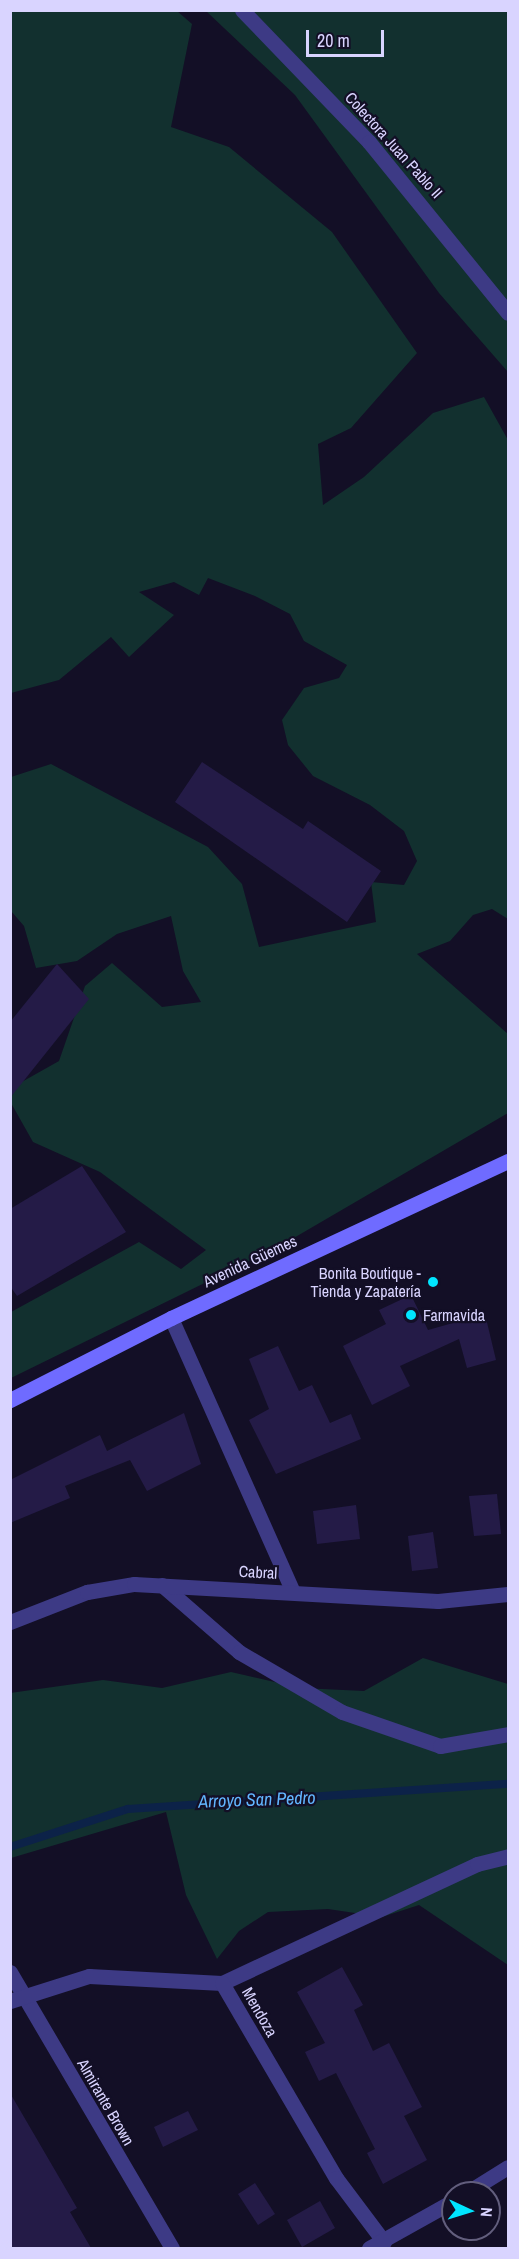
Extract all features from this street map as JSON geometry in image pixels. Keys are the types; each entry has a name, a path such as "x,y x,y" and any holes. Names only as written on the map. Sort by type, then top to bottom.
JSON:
{"main road":[{"name":"Avenida Güemes","path":"10,1400 171,1318 508,1161"}],"street":[{"name":"Colectora Juan Pablo II","path":"242,10 369,142 508,313"},
{"path":"171,1318 293,1592"},
{"path":"162,1585 239,1652 342,1712 440,1746 508,1734"},
{"name":"Cabral","path":"10,1622 87,1592 162,1585 438,1601 508,1594"},
{"path":"222,1983 477,1864 508,1856"},
{"name":"Almirante Brown","path":"10,1972 17,1997 172,2248"},
{"name":"Mendoza","path":"17,1997 89,1976 222,1983 336,2178 384,2242"},
{"path":"485,2181 508,2167"},
{"path":"369,2248 384,2242 441,2208"}],"green space":[{"path":"11,11 177,11 192,24 171,127 229,147 332,232 417,353 351,428 318,444 323,505 364,477 433,413 484,397 508,440 508,919 492,909 473,915 450,941 417,954 508,1034 508,1113 280,1246 11,1378 11,1312 139,1242 181,1269 206,1250 100,1172 33,1142 11,1103 11,1088 59,1061 85,986 112,963 162,1007 201,1002 183,971 171,916 117,934 77,961 36,968 24,926 11,911 11,777 51,764 208,847 242,884 259,947 376,922 371,882 404,885 417,861 404,831 370,805 313,776 288,745 282,720 304,688 339,678 347,665 304,641 290,614 255,596 208,578 199,595 174,582 139,592 174,615 129,657 111,637 59,680 11,693"},
{"path":"206,11 508,11 508,372 439,293 295,95"},
{"path":"423,1658 508,1684 508,1965 419,1905 382,1917 328,1909 268,1912 239,1931 217,1959 186,1895 166,1812 11,1858 10,1693 103,1680 162,1688 231,1672 301,1688 364,1691"}],"building":[{"path":"202,762 303,829 308,821 381,871 347,922 175,802"},
{"path":"57,964 89,999 10,1098 10,1022"},
{"path":"82,1166 126,1232 17,1296 10,1286 10,1209"},
{"path":"411,1295 428,1330 485,1314 496,1360 467,1368 459,1339 400,1366 410,1386 372,1405 343,1346 386,1324 379,1310"},
{"path":"278,1346 299,1391 312,1385 330,1423 351,1414 361,1439 276,1474 249,1420 269,1409 249,1359"},
{"path":"184,1413 201,1464 147,1491 130,1460 65,1486 70,1498 10,1523 10,1480 100,1435 107,1451"},
{"path":"497,1494 501,1534 474,1536 469,1496"},
{"path":"356,1505 360,1539 317,1544 313,1511"},
{"path":"433,1532 438,1568 412,1571 408,1536"},
{"path":"342,1967 363,2005 354,2010 373,2051 389,2043 422,2107 404,2116 427,2160 383,2184 367,2153 375,2149 336,2073 319,2081 305,2052 325,2043 297,1992"},
{"path":"10,2093 77,2208 70,2212 91,2248 10,2248"},
{"path":"188,2111 198,2130 163,2147 154,2127"},
{"path":"255,2183 275,2214 258,2225 238,2194"},
{"path":"320,2201 335,2228 302,2247 287,2220"}],"waterway":[{"name":"Arroyo San Pedro","path":"10,1847 128,1809 508,1784"}],"place":[{"name":"Bonita Boutique - Tienda y Zapatería","path":"433,1282"},
{"name":"Farmavida","path":"411,1315"}]}
